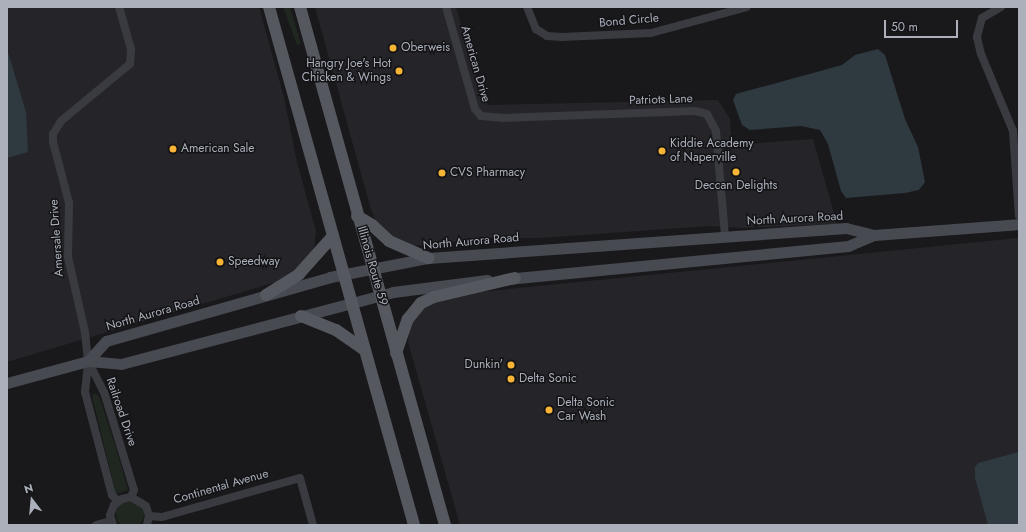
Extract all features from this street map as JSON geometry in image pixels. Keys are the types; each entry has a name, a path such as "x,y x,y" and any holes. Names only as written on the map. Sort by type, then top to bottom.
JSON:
{"main road":[{"path":"269,7 352,302 363,349 414,525"},
{"name":"Illinois Route 59","path":"300,7 357,216 445,525"},
{"path":"357,216 372,225 389,241 428,258"},
{"name":"North Aurora Road","path":"88,361 106,341 344,274 428,258 846,228 874,235 1019,224"},
{"name":"North Aurora Road","path":"7,383 88,361 121,364 380,295 439,285 848,246 874,235"},
{"path":"266,295 299,274 333,236"},
{"path":"396,353 408,320 421,303 434,297 515,278"},
{"path":"301,316 336,330 363,349"}],"street":[{"name":"Amersale Drive","path":"88,361 85,332 68,257 69,204 53,142 53,134 61,121 130,64 131,49 119,7"},
{"name":"American Drive","path":"446,7 475,109 478,114 490,118"},
{"name":"Bond Circle","path":"527,7 536,29 546,36 562,37 651,33 747,7"},
{"path":"1001,7 982,18 979,24 977,37 982,54 1013,131 1019,216"},
{"name":"Patriots Lane","path":"490,118 695,111 707,114 716,131 724,236"},
{"name":"Railroad Drive","path":"88,361 104,392 134,490 132,497"},
{"name":"Railroad Drive","path":"88,361 85,392 112,495 118,501"},
{"name":"Continental Avenue","path":"149,516 162,517 300,478 313,525"},
{"path":"96,525 112,523 112,510 118,501 132,497 142,501 149,516 147,525"}],"shaded area":[{"path":"7,7 259,7 284,97 297,162 316,231 314,248 307,262 276,282 7,362"},
{"path":"283,7 290,7 301,44 297,45"},
{"path":"315,7 456,7 482,98 489,105 718,100 730,119 732,145 813,139 837,224 741,228 709,226 540,238 489,238 413,246 395,241 378,225 371,210"},
{"path":"7,49 26,112 28,152 7,158"},
{"path":"878,49 885,55 905,119 918,147 925,182 919,190 905,193 846,198 841,191 828,144 820,130 801,126 750,130 742,125 733,100 736,94 842,65 855,55"},
{"path":"1019,238 1019,525 460,525 408,342 410,324 421,309 440,299 479,292"},
{"path":"95,393 99,396 128,490 116,494 92,396"},
{"path":"1019,452 1019,525 988,525 975,478 975,467 978,463"},
{"path":"130,500 140,504 144,514 140,524 130,528 120,524 116,514 120,504"}],"place":[{"name":"Oberweis","path":"393,48"},
{"name":"Hangry Joe's Hot Chicken & Wings","path":"399,71"},
{"name":"American Sale","path":"173,149"},
{"name":"Kiddie Academy of Naperville","path":"662,151"},
{"name":"Deccan Delights","path":"736,172"},
{"name":"CVS Pharmacy","path":"442,173"},
{"name":"Speedway","path":"220,262"},
{"name":"Dunkin'","path":"511,365"},
{"name":"Delta Sonic","path":"511,379"},
{"name":"Delta Sonic Car Wash","path":"549,410"}]}
